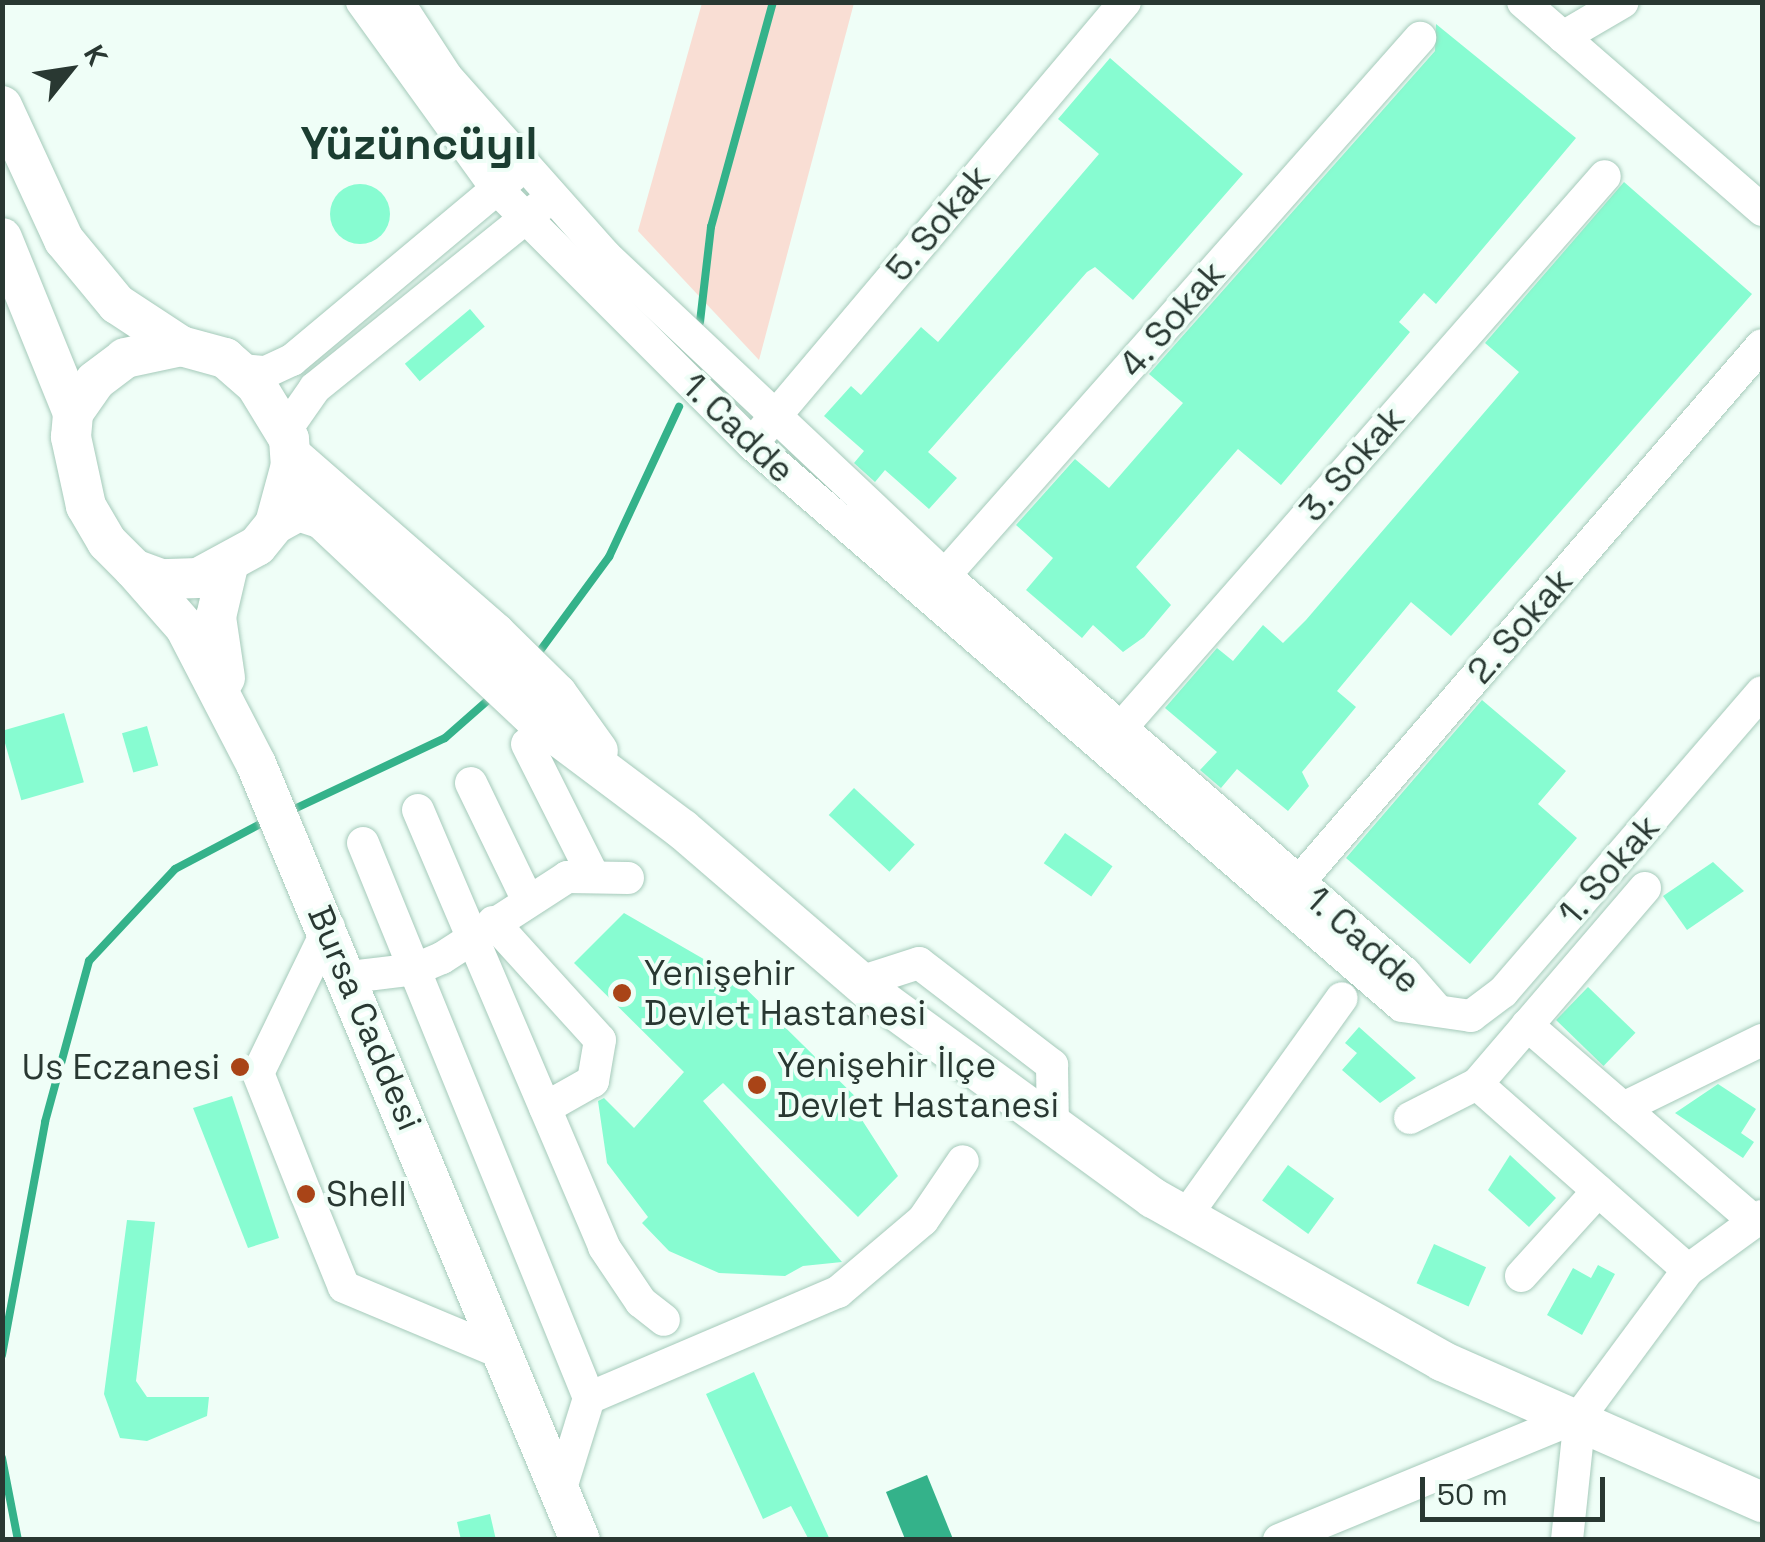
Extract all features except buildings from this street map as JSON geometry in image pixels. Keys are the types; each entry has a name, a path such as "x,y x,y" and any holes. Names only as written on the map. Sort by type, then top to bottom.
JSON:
{"main road":[{"path":"2,106 64,240 117,304 181,346 241,370 288,443 484,648 539,719 618,779 860,982 1052,1128 1186,1217 1442,1361 1580,1416 1762,1502"},
{"path":"2,238 74,413 74,467 86,506 134,569 161,580 228,566 275,524 298,511 322,520 484,648"},
{"path":"74,413 124,358 181,346"},
{"path":"275,524 288,443"},
{"name":"Bursa Caddesi","path":"228,566 218,650 235,721"},
{"name":"Bursa Caddesi","path":"134,569 185,626 264,783 350,977 580,1540"}],"street":[{"name":"1. Cadde","path":"362,2 496,189 752,444 934,587 1289,894 1402,1006 1438,1011"},
{"name":"1. Cadde","path":"398,2 446,76 551,198 774,418 934,587"},
{"name":"5. Sokak","path":"752,444 1125,2"},
{"path":"1522,2 1762,210"},
{"path":"1563,37 1623,2"},
{"name":"4. Sokak","path":"934,587 1420,38"},
{"path":"241,370 266,372 292,360 524,167"},
{"name":"3. Sokak","path":"1109,741 1605,176"},
{"path":"288,443 315,388 551,198"},
{"name":"2. Sokak","path":"1289,894 1762,346"},
{"name":"1. Sokak","path":"1438,1011 1471,1016 1504,992 1762,692"},
{"path":"539,719 592,874"},
{"path":"471,783 527,898"},
{"path":"418,810 484,930 545,1108 604,1247 641,1302 664,1320"},
{"path":"363,843 588,1398 560,1491"},
{"path":"350,977 416,969 484,930 527,898 592,874 628,878"},
{"path":"1410,1118 1477,1084 1645,888"},
{"path":"329,927 258,1074 312,1210 344,1287 502,1353"},
{"path":"484,930 600,1040 593,1081 545,1108"},
{"path":"1186,1217 1342,998"},
{"path":"1527,1025 1759,1219 1688,1270 1580,1416 1567,1540"},
{"path":"1623,1108 1762,1040"},
{"path":"1477,1084 1688,1270"},
{"path":"588,1398 838,1292 923,1220 963,1161"},
{"path":"1521,1276 1598,1191"},
{"path":"1279,1540 1580,1416"}],"shaded area":[{"path":"702,3 854,3 759,360 638,231"},
{"path":"927,1475 953,1539 905,1539 886,1492"}],"waterway":[{"path":"700,322 711,227 773,2"},
{"path":"537,655 609,557 679,407"},
{"path":"290,811 445,738 494,695"},
{"path":"2,1355 45,1122 89,961 175,869 268,820"},
{"path":"2,1458 18,1540"}],"place":[{"name":"Yenişehir Devlet Hastanesi","path":"622,993"},
{"name":"Us Eczanesi","path":"240,1067"},
{"name":"Yenişehir İlçe Devlet Hastanesi","path":"757,1085"},
{"name":"Shell","path":"306,1194"}],"district":[{"name":"Yüzüncüyıl","path":"419,144"}]}
